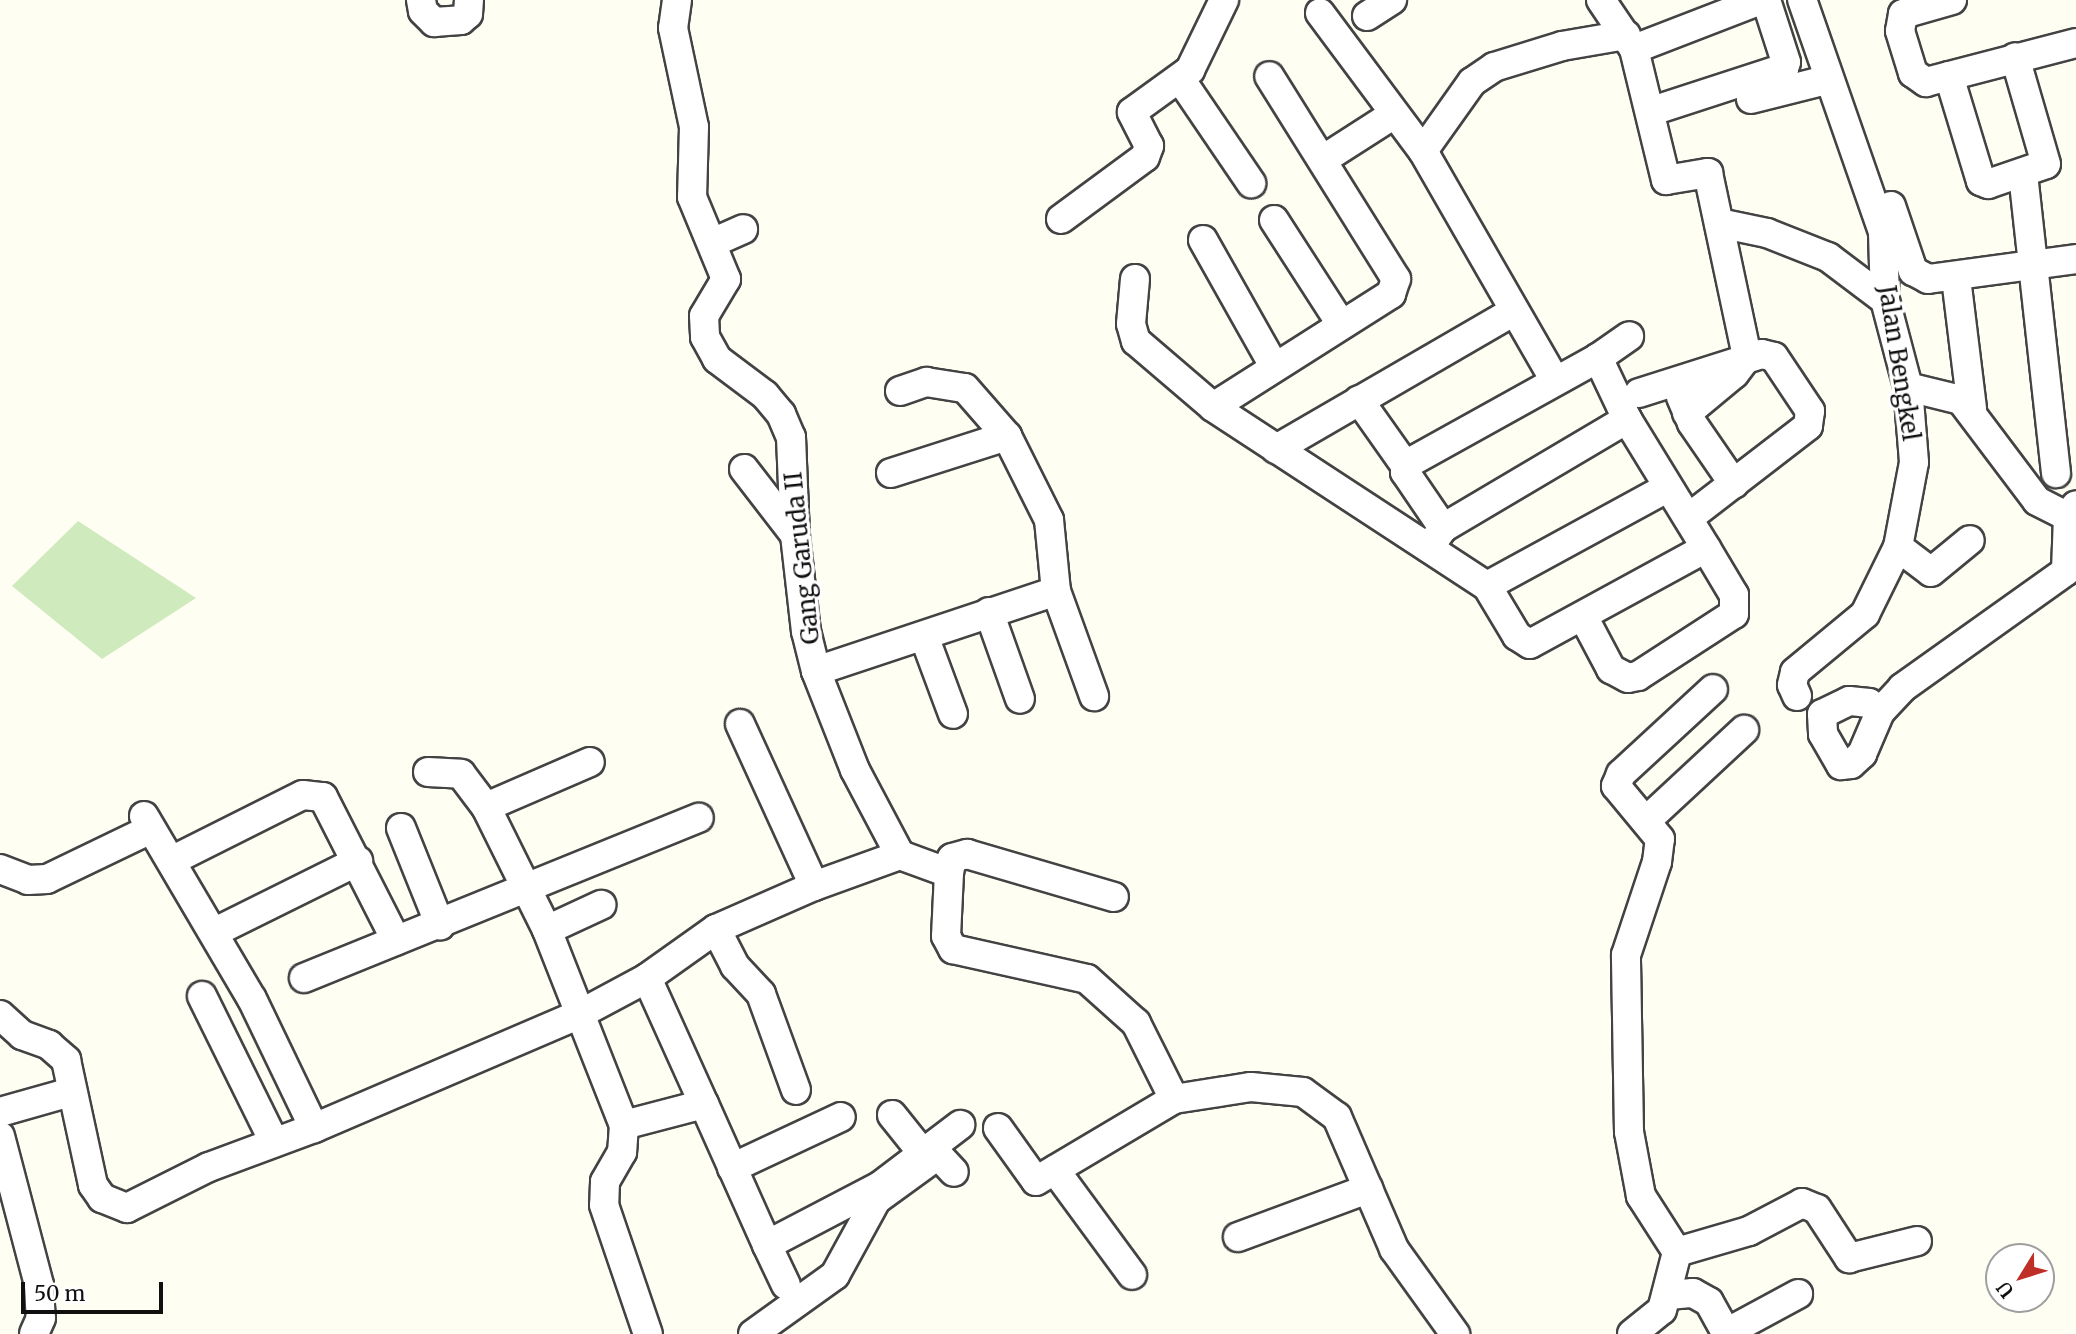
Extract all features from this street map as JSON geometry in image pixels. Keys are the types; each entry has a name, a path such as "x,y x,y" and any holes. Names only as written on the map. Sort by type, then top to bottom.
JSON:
{"street":[{"path":"421,0 423,11 434,22 461,20 468,14 469,0"},
{"name":"Gang Garuda II","path":"677,0 673,28 694,127 692,197 726,279 705,316 705,337 717,359 765,395 781,414 791,437 795,535 806,631 816,671 855,770 900,855"},
{"path":"1061,219 1145,157 1149,146 1132,112 1181,80 1224,0"},
{"path":"1367,16 1392,0"},
{"path":"1601,0 1630,42 1652,111 1666,180 1709,173 1747,358"},
{"path":"1423,151 1472,82 1494,67 1562,46 1630,42 1763,0 1786,62 1784,68 1652,111"},
{"name":"Jalan Bengkel","path":"1797,696 1792,685 1795,673 1865,614 1898,547 1914,461 1908,387 1885,300 1883,232 1818,82 1802,0"},
{"path":"1952,0 1903,14 1900,31 1913,73 1926,82 2076,43"},
{"path":"1320,13 1423,151 1555,381"},
{"path":"1949,76 1981,181 1988,184 2046,164 2015,57"},
{"path":"1213,407 1391,295 1396,279 1324,159 1269,76"},
{"path":"1181,80 1251,183"},
{"path":"1697,112 1818,82"},
{"path":"1324,159 1394,114"},
{"path":"1861,138 1913,271 1928,279 1956,278 2076,259"},
{"path":"2024,183 2056,473"},
{"path":"1274,220 1341,324"},
{"path":"1719,223 1767,233 1828,257 1885,300"},
{"path":"712,243 743,229"},
{"path":"1203,240 1275,366"},
{"path":"1956,278 1972,410"},
{"path":"1135,279 1131,324 1136,341 1213,407 1276,449 1436,538 1487,586 1517,636 1530,644 1584,618 1706,548"},
{"path":"1276,449 1514,311"},
{"path":"1405,466 1598,358 1629,336"},
{"path":"1639,393 1747,358 1774,357 1810,411 1808,426 1690,517"},
{"path":"1584,618 1611,668 1628,678 1638,676 1734,614 1734,595 1627,419 1598,358"},
{"path":"1687,414 1747,358"},
{"path":"1675,381 1687,414 1734,484"},
{"path":"900,391 926,382 965,388 1007,436 1049,520 1056,591 1094,696"},
{"path":"1881,712 1902,688 2066,571 2072,511 2037,501 1961,400 1908,387"},
{"path":"1359,400 1405,466 1405,472 1436,538"},
{"path":"1436,538 1627,419"},
{"path":"891,473 1007,436"},
{"path":"744,470 795,535"},
{"path":"1487,586 1667,488"},
{"path":"1898,547 1931,572 1970,540"},
{"path":"816,671 1056,591"},
{"path":"989,612 1020,699"},
{"path":"924,636 953,714"},
{"path":"1632,1334 1662,1310 1669,1295 1677,1252 1641,1196 1629,1132 1626,955 1657,862 1660,839 1616,786 1621,774 1713,689"},
{"path":"740,724 814,886"},
{"path":"1646,821 1744,730"},
{"path":"486,807 590,762"},
{"path":"428,772 461,774 486,807 547,930 624,1125 622,1152 604,1182 604,1205 648,1334"},
{"path":"181,856 303,795 315,794 330,805 396,940"},
{"path":"304,978 699,818"},
{"path":"0,869 29,880 47,879 148,822 253,999 314,1128"},
{"path":"401,828 440,925"},
{"path":"1114,897 967,854 952,858 946,936 953,949 1087,979 1136,1023 1174,1099"},
{"path":"0,1015 22,1035 49,1045 66,1060 93,1185 114,1206 127,1208 144,1202 209,1167 314,1128 580,1014 647,978 716,929 814,886 900,855 949,873"},
{"path":"223,928 358,861"},
{"path":"547,930 601,905"},
{"path":"716,929 735,966 761,993 796,1090"},
{"path":"647,978 786,1284"},
{"path":"202,996 274,1142"},
{"path":"998,1128 1035,1181 1174,1099 1251,1087 1303,1092 1338,1117 1394,1249 1455,1334"},
{"path":"0,1112 60,1095"},
{"path":"624,1125 704,1104"},
{"path":"892,1115 924,1155"},
{"path":"732,1168 841,1117"},
{"path":"767,1245 880,1186 960,1125"},
{"path":"0,1136 39,1285 41,1318 34,1334"},
{"path":"753,1334 835,1275 876,1200 938,1154 954,1172"},
{"path":"1055,1170 1132,1275"},
{"path":"1238,1237 1368,1189"},
{"path":"1677,1252 1749,1231 1802,1203 1816,1209 1849,1258 1917,1241"},
{"path":"1669,1295 1693,1293 1709,1302 1726,1333 1798,1294"}],"green space":[{"path":"78,521 196,598 102,659 12,586"}]}
